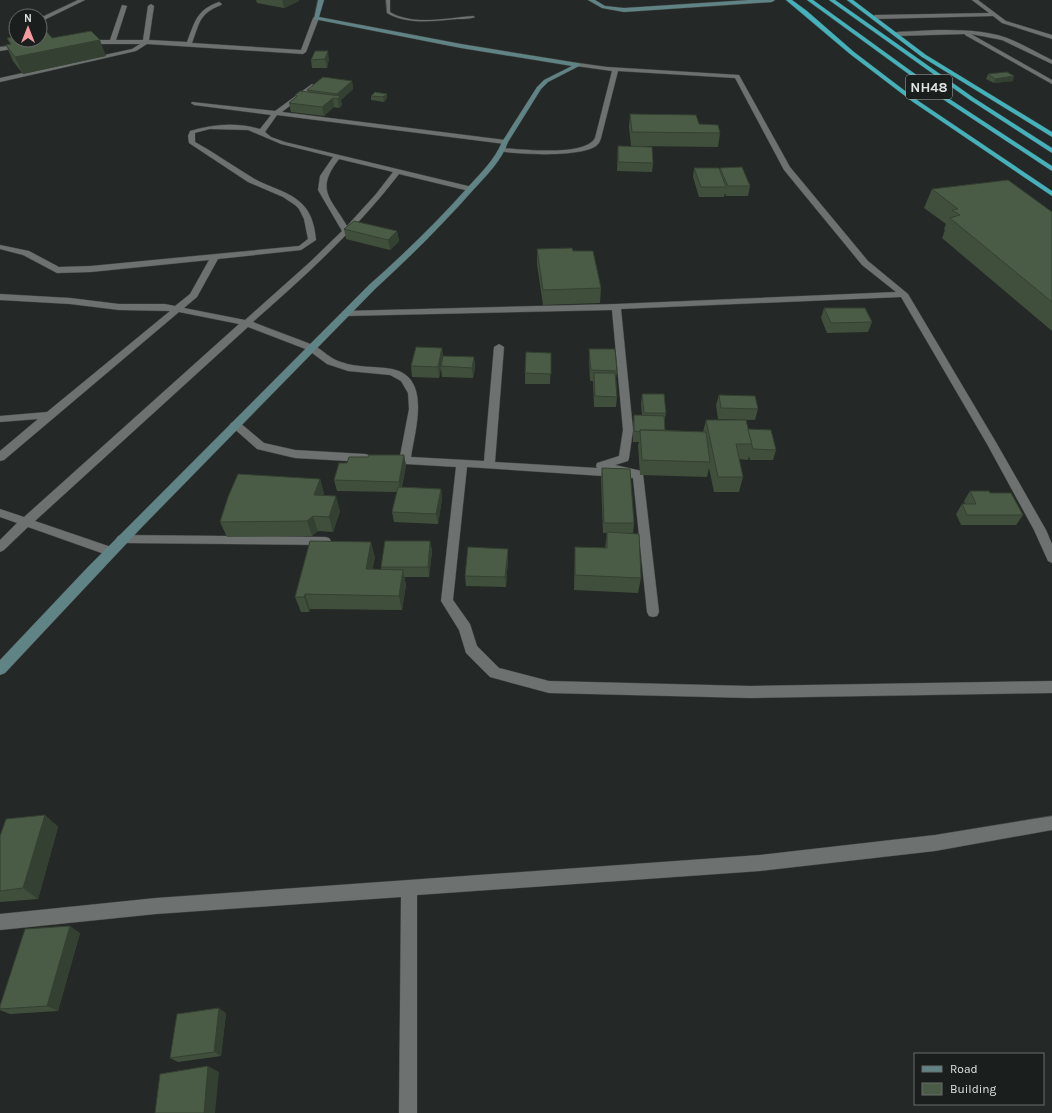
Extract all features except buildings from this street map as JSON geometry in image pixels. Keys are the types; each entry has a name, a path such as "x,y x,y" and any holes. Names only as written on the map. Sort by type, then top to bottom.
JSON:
{"highway":[{"path":"789,0 852,53 915,101 1052,194"},
{"name":"NH48","path":"810,0 949,101 1052,169"},
{"name":"NH48","path":"832,0 972,99 1052,151"},
{"path":"850,0 897,34 924,56 1052,136"}],"street":[{"path":"48,16 82,0"},
{"path":"81,42 113,41 189,43 303,52 316,18 320,0"},
{"path":"591,0 604,7 624,10 772,0"},
{"path":"975,0 1004,22 1052,37"},
{"path":"189,43 201,14 218,4"},
{"path":"113,41 124,6"},
{"path":"0,80 134,50 146,42 151,6"},
{"path":"874,17 993,14"},
{"path":"316,18 461,46 578,65 615,70 737,76 787,168 865,263 904,294 992,444 1040,530 1052,558"},
{"path":"897,34 964,32 985,34 1004,39 1052,62"},
{"path":"964,32 1052,82"},
{"path":"0,669 110,551 235,424 450,212 488,169 539,88 546,81 578,65"},
{"path":"194,103 503,146 576,151 594,145 598,138 615,70"},
{"path":"261,132 275,114 312,86"},
{"path":"0,247 26,253 57,270 91,269 301,248 312,240 310,226 302,208 288,197 252,180 216,156 192,143 192,132 210,127 249,128 283,143 469,189"},
{"path":"337,157 323,178 321,184 322,190 346,231"},
{"path":"0,548 246,323 263,310 346,231 381,194 397,172"},
{"path":"0,457 178,310 194,295 215,257"},
{"path":"346,313 616,308 904,294"},
{"path":"0,297 70,301 119,307 165,307 246,323 312,348 330,362 348,368 392,372 405,379 412,392 414,409 405,460"},
{"path":"616,308 628,430 624,458 601,466 638,474"},
{"path":"489,465 499,347"},
{"path":"0,419 52,414"},
{"path":"235,424 262,446 295,454 638,474"},
{"path":"462,463 446,601 465,628 471,649 495,673 549,687 750,692 1052,687"},
{"path":"638,474 653,612"},
{"path":"0,514 110,551"},
{"path":"122,539 333,541"},
{"path":"0,922 156,906 760,863 935,843 1052,823"},
{"path":"408,1113 410,888"}],"lane":[{"path":"388,0 388,12 392,15 403,18 424,19 474,17"}]}
